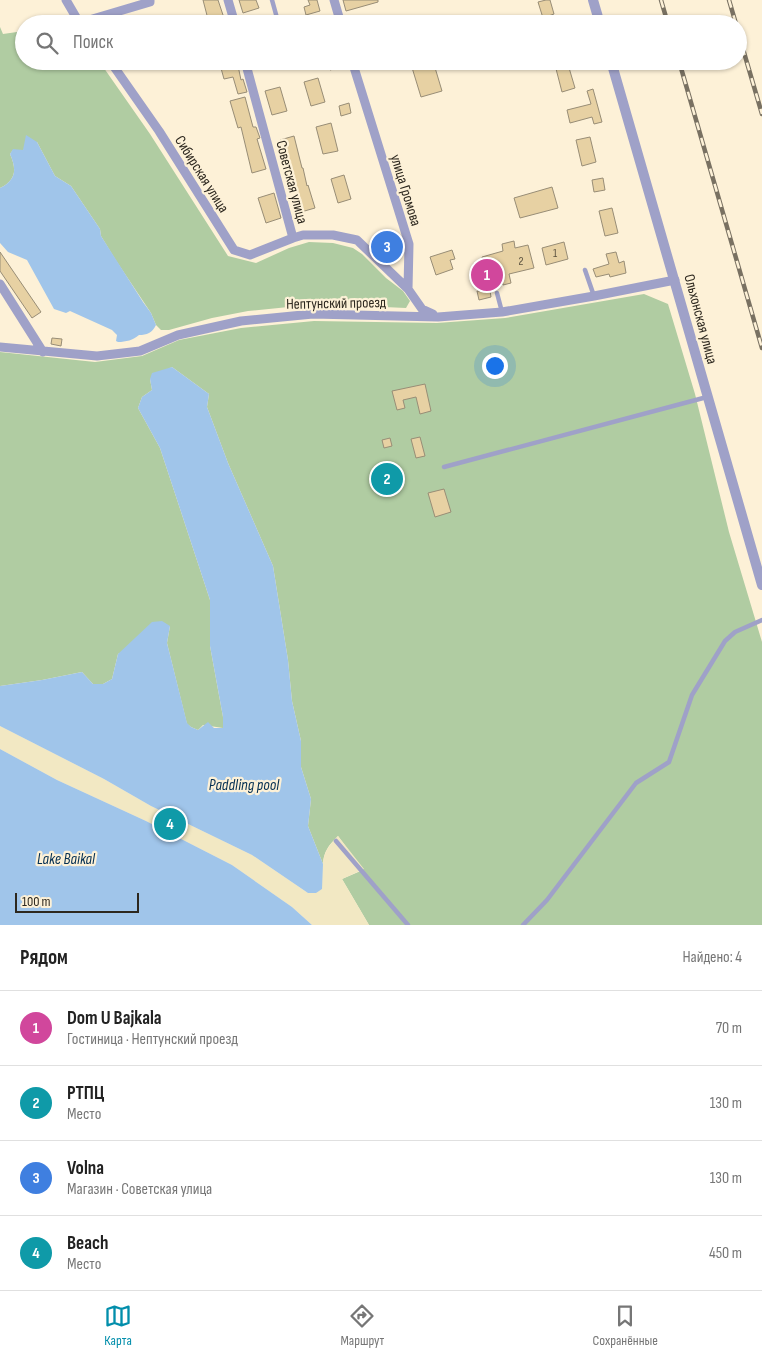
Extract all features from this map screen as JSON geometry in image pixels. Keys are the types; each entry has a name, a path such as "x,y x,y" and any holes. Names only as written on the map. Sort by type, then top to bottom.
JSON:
{"street":[{"path":"66,0 75,15"},
{"path":"107,15 150,2 150,0"},
{"path":"228,0 232,15"},
{"path":"334,0 338,15"},
{"path":"593,0 597,15"},
{"name":"Сибирская улица","path":"116,70 158,131 234,250 250,255 293,238"},
{"name":"Советская улица","path":"247,70 293,238 303,235 333,235 356,240 408,289"},
{"name":"улица Громова","path":"355,70 408,244 408,289"},
{"name":"Ольхонская улица","path":"614,70 762,585"},
{"name":"Нептунский проезд","path":"0,347 97,356 140,351 178,335 241,321 313,314 438,317 502,312 675,280"},
{"path":"0,284 43,352"},
{"path":"408,289 422,309 438,317"}],"lane":[{"path":"272,0 276,15"},
{"path":"585,270 594,296"},
{"path":"497,293 502,312"},
{"path":"444,467 707,397"},
{"path":"523,925 547,900 636,783 669,762 692,696 725,642 735,632 762,620"},
{"path":"336,841 408,925"}],"green space":[{"path":"0,27 3,34 15,32 15,70 105,70 150,134 228,256 256,263 289,248 309,242 333,243 353,248 362,254 386,278 403,291 410,301 406,308 318,304 248,311 212,318 169,330 161,330 156,325 151,313 101,236 100,229 71,186 55,176 37,142 23,150 13,150 10,154 14,165 14,174 9,182 0,188"},
{"path":"644,294 668,304 695,394 729,532 762,642 762,925 369,925 342,879 363,870 338,836 327,849 323,864 308,826 311,799 301,767 301,741 292,701 288,660 273,566 228,463 207,407 209,394 172,367 150,379 152,390 142,397 138,408 160,448 210,600 210,646 223,717 223,728 203,725 198,730 187,724 167,643 170,626 118,654 112,679 103,684 93,684 82,672 0,686 0,352 95,362 142,356 179,340 241,328 314,321 437,323 505,318"}],"sand":[{"path":"0,726 104,779 151,806 252,855 308,893 322,889 323,860 328,849 338,836 364,869 342,879 369,925 312,925 292,907 232,865 146,821 57,780 0,749"}],"water":[{"path":"26,135 37,142 55,176 71,186 100,229 101,236 151,313 156,325 149,333 139,335 124,342 118,342 116,341 117,335 112,330 70,311 66,313 54,309 27,260 8,252 0,243 0,188 9,182 14,174 14,165 10,154 13,149 23,150"},
{"name":"Paddling pool","path":"172,367 209,394 207,407 228,463 273,566 288,660 292,701 301,741 301,767 311,799 308,826 323,864 322,889 316,893 308,893 252,855 151,806 104,779 0,726 0,686 82,672 93,684 103,684 112,679 118,654 152,622 162,621 170,626 167,643 187,723 198,730 208,722 214,728 223,728 223,717 210,646 210,600 160,448 138,408 142,397 152,390 150,379 152,373"},
{"name":"Lake Baikal","path":"0,749 57,780 146,821 232,865 292,907 312,925 0,925"}],"building":[{"path":"203,0 218,0 223,15 207,15"},
{"path":"239,0 256,0 259,8 243,13"},
{"path":"308,0 317,0 320,11 306,15 304,7 310,5"},
{"path":"343,0 378,0 378,2 346,11"},
{"path":"550,0 554,14 542,15 538,2"},
{"path":"222,70 239,70 247,92 238,94 233,77 224,79"},
{"path":"413,70 436,70 442,91 421,97"},
{"path":"556,70 570,70 575,88 562,92"},
{"path":"318,78 325,102 311,106 304,82"},
{"path":"280,87 287,111 272,115 265,91"},
{"path":"593,89 602,122 594,124 592,117 570,123 567,110 591,104 587,91"},
{"path":"245,97 253,127 256,127 260,138 257,139 266,169 252,173 241,127 238,128 230,101"},
{"path":"349,103 351,113 341,116 339,106"},
{"path":"331,123 338,151 323,154 316,127"},
{"path":"294,136 307,186 315,208 301,212 292,181 288,182 286,171 288,170 280,140"},
{"path":"590,137 596,162 582,166 576,140"},
{"path":"344,175 351,199 338,203 331,179"},
{"path":"603,178 605,190 594,192 592,180"},
{"path":"552,187 558,208 520,218 514,198"},
{"path":"274,193 281,218 266,223 258,198"},
{"path":"612,208 618,233 605,236 599,211"},
{"path":"396,237 398,246 378,251 375,244"},
{"path":"514,241 515,248 528,245 534,268 509,274 511,283 503,285 501,275 488,278 491,297 479,300 477,291 480,291 473,264 483,261 482,257 503,251 502,244"},
{"path":"564,242 568,259 546,265 542,248"},
{"path":"452,250 455,259 450,260 453,269 436,275 430,257"},
{"path":"0,252 41,312 32,318 0,271"},
{"path":"616,252 619,263 624,261 626,273 610,277 609,274 596,277 593,269 609,264 606,254"},
{"path":"52,338 62,339 61,346 51,344"},
{"path":"425,384 431,411 420,414 416,397 403,400 405,408 397,410 392,391"},
{"path":"420,437 425,456 416,458 411,439"},
{"path":"390,438 392,446 384,448 382,440"},
{"path":"387,465 393,466 401,474 401,486 393,494 387,495 381,494 373,486 372,480 373,474 381,466"},
{"path":"444,489 451,512 435,517 428,493"}],"railway":[{"path":"661,0 665,15"},
{"path":"729,0 733,15"},
{"path":"747,63 762,114"},
{"path":"682,70 762,348"}],"place":[{"name":"Volna","path":"387,247"},
{"name":"Dom U Bajkala","path":"487,275"},
{"name":"РТПЦ","path":"387,479"},
{"name":"Beach","path":"170,824"}]}
